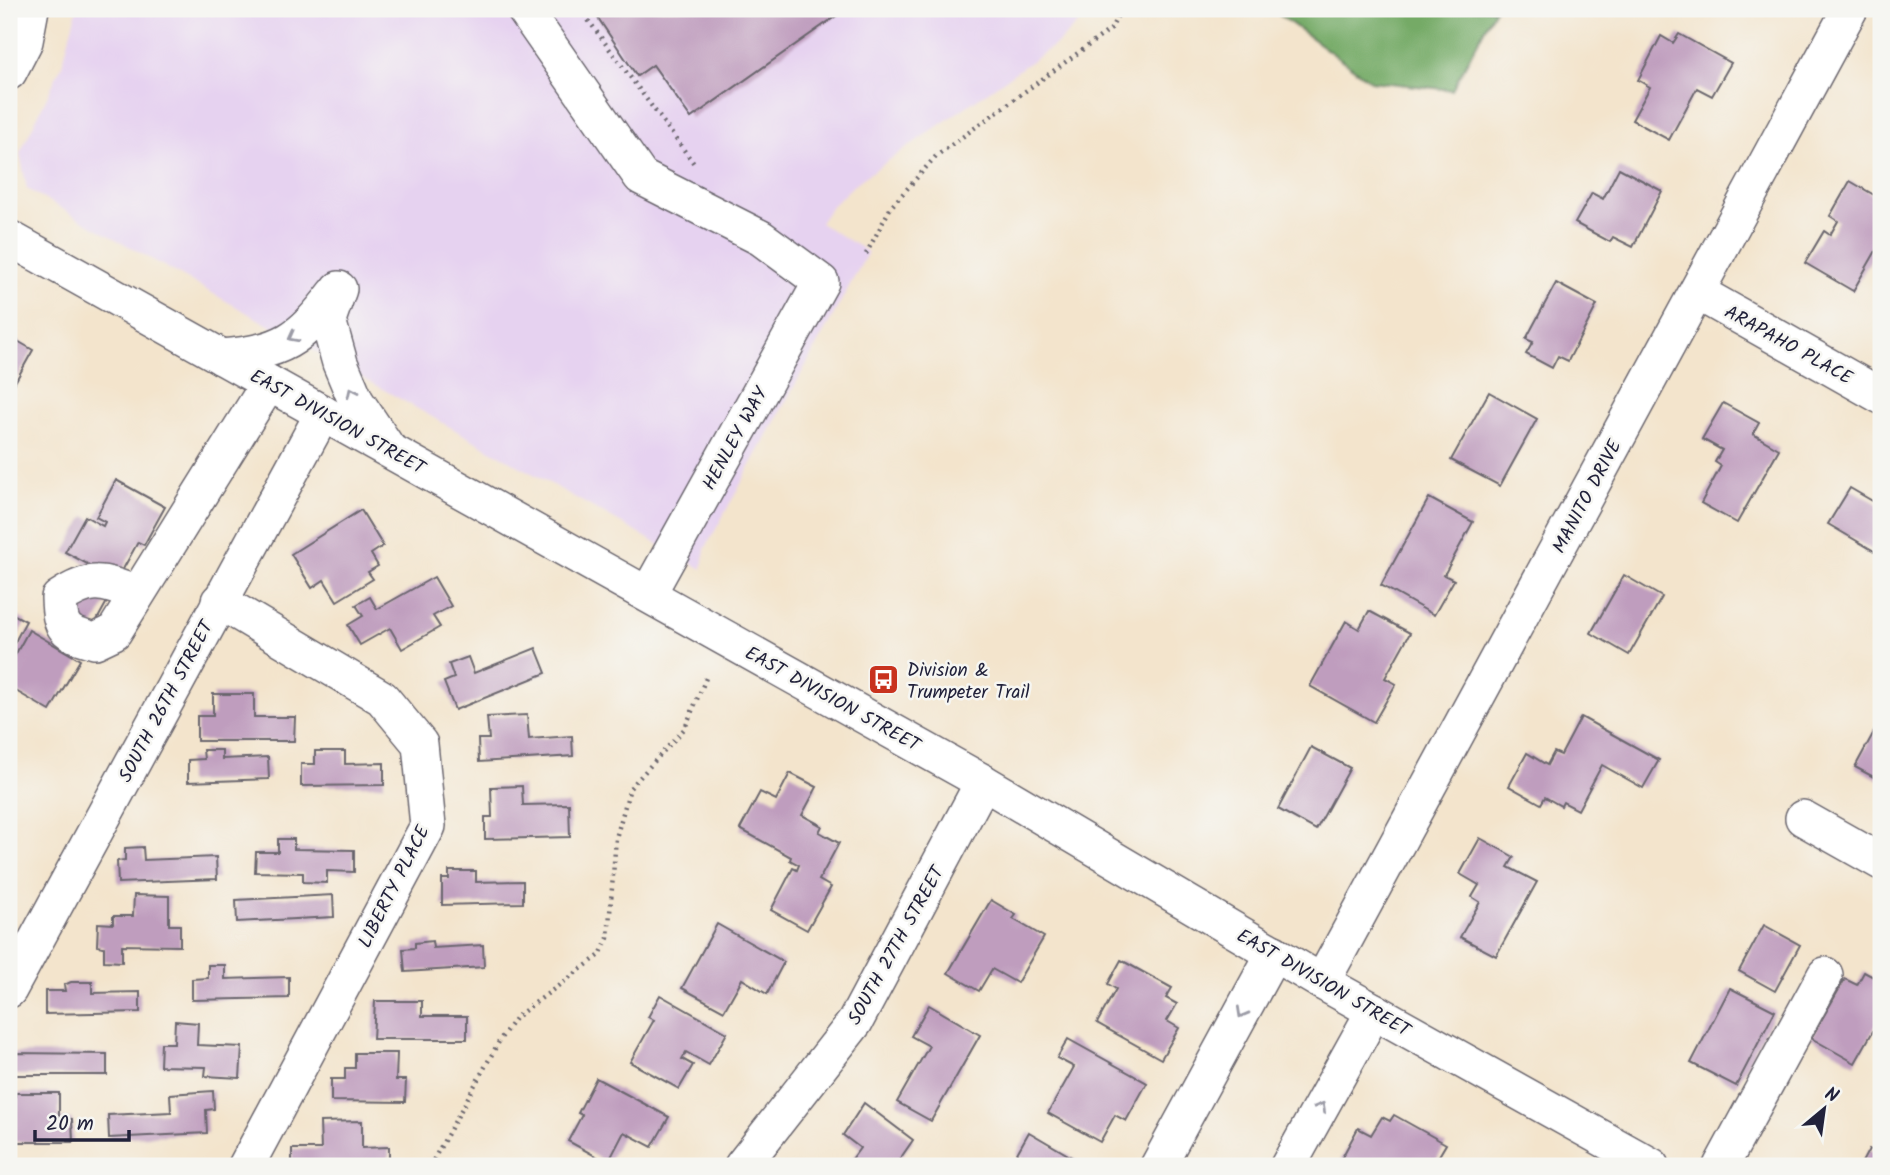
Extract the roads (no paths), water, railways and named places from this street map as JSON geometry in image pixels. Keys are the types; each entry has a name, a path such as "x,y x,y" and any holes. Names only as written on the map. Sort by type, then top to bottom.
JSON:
{"street":[{"path":"9,72 25,41 31,9"},
{"name":"HENLEY WAY","path":"524,9 641,177 761,238 821,282 648,594"},
{"name":"MANITO DRIVE","path":"1322,982 1850,9"},
{"name":"EAST DIVISION STREET","path":"9,239 983,782 1374,1012 1652,1166"},
{"path":"222,357 261,353 298,335 308,329 339,289 328,320 340,363 356,401 388,450"},
{"name":"ARAPAHO PLACE","path":"1697,292 1881,396"},
{"path":"137,594 269,383"},
{"name":"SOUTH 26TH STREET","path":"9,990 323,413"},
{"name":"LIBERTY PLACE","path":"219,601 382,698 420,744 428,826 246,1166"},
{"name":"SOUTH 27TH STREET","path":"742,1166 855,1022 983,782"},
{"path":"1803,818 1881,862"},
{"path":"1158,1166 1274,953"},
{"path":"1721,1166 1825,975"},
{"path":"1288,1166 1374,1012"}],"place":[{"name":"Division & Trumpeter Trail","path":"884,680"}]}
